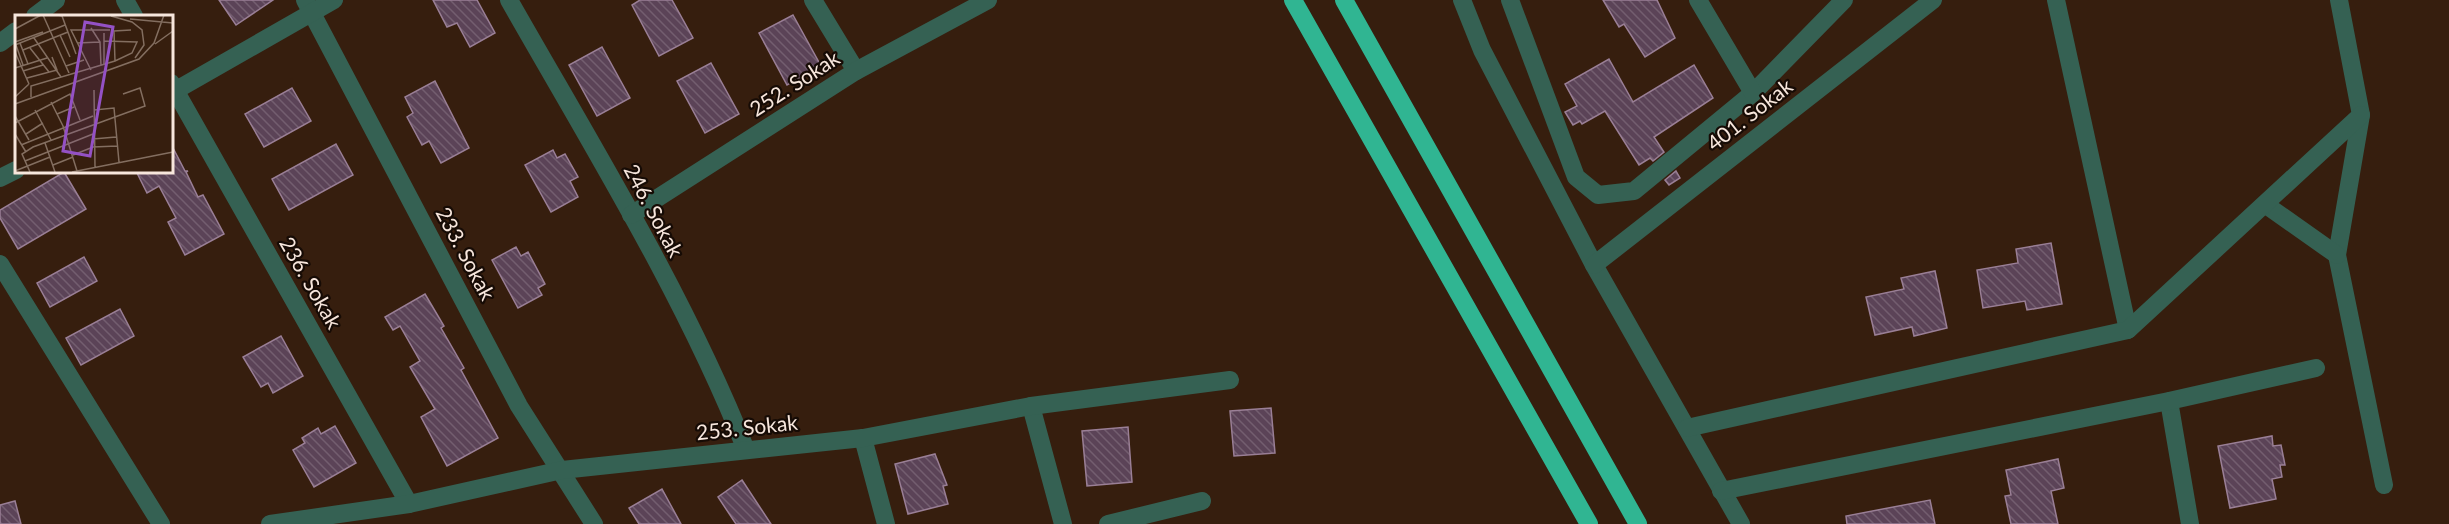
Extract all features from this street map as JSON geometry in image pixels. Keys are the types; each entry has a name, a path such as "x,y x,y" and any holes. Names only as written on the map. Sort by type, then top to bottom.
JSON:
{"highway":[{"path":"1293,0 1589,524"},
{"path":"1344,0 1638,524"}],"street":[{"path":"36,15 56,0"},
{"path":"124,0 133,15"},
{"path":"172,89 308,6 334,0"},
{"name":"246. Sokak","path":"509,0 631,216 724,396 746,450"},
{"path":"813,0 856,71"},
{"name":"252. Sokak","path":"631,216 856,71 988,0"},
{"path":"1462,0 1482,50 1594,264 1721,491 1742,524"},
{"path":"1510,0 1576,177 1598,195 1634,191 1753,93 1844,0"},
{"path":"1698,0 1753,93"},
{"name":"401. Sokak","path":"1594,264 1933,0"},
{"path":"2056,0 2128,330"},
{"path":"2339,0 2361,115 2337,255 2384,485"},
{"name":"233. Sokak","path":"308,6 519,406 562,470 594,524"},
{"path":"0,44 15,32"},
{"name":"236. Sokak","path":"172,89 409,504"},
{"path":"1687,428 2128,330 2266,206 2361,115"},
{"path":"0,178 15,170"},
{"path":"2266,206 2337,255"},
{"path":"0,264 161,524"},
{"path":"1721,491 2169,401 2316,368"},
{"name":"253. Sokak","path":"270,524 326,520 562,470 863,438 1031,406 1230,380"},
{"path":"2169,401 2190,524"},
{"path":"1031,406 1062,524"},
{"path":"863,438 886,524"},
{"path":"1108,524 1202,501"}],"building":[{"path":"219,0 273,0 236,25"},
{"path":"433,0 477,0 495,33 470,47 457,23 447,27"},
{"path":"640,0 672,0 693,38 659,56 632,5"},
{"path":"1603,0 1657,0 1675,38 1645,57 1624,24 1619,27"},
{"path":"793,15 821,66 787,85 759,33"},
{"path":"602,47 630,98 597,116 569,65"},
{"path":"1609,59 1633,102 1694,65 1713,98 1654,137 1664,152 1653,161 1650,158 1639,165 1605,111 1582,124 1580,121 1573,125 1565,112 1577,106 1565,84"},
{"path":"711,63 739,114 705,133 677,81"},
{"path":"435,81 469,148 441,163 429,141 422,145 407,117 413,113 405,97"},
{"path":"292,88 311,121 264,147 245,114"},
{"path":"336,144 353,175 289,210 272,179"},
{"path":"172,146 185,171 188,171 186,172 198,197 203,195 224,234 185,255 168,222 176,218 159,186 147,193 136,172 172,172"},
{"path":"553,150 557,158 565,154 578,177 570,181 578,197 551,212 525,165"},
{"path":"1676,171 1680,178 1669,185 1665,180"},
{"path":"64,172 86,209 18,249 0,218 0,210"},
{"path":"2051,243 2062,304 2027,310 2025,301 1983,308 1977,270 2018,263 2016,249"},
{"path":"516,247 521,256 528,252 545,284 538,288 542,295 518,308 492,260"},
{"path":"84,257 97,281 50,307 37,283"},
{"path":"1935,271 1947,328 1914,336 1912,327 1875,335 1866,297 1904,289 1901,278"},
{"path":"425,294 444,326 441,328 464,368 461,370 498,438 447,466 421,417 435,409 410,367 420,361 400,326 393,330 385,317"},
{"path":"120,309 134,336 81,365 66,338"},
{"path":"281,336 303,376 273,393 268,383 261,387 243,357"},
{"path":"1271,408 1275,453 1234,456 1230,411"},
{"path":"335,426 356,463 314,487 293,450 305,443 302,438 318,428 321,434"},
{"path":"1128,427 1132,482 1087,486 1082,431"},
{"path":"2272,436 2273,446 2281,445 2285,465 2280,465 2282,477 2272,479 2276,499 2230,508 2218,446"},
{"path":"935,454 947,485 943,486 948,504 908,514 895,464"},
{"path":"2058,459 2064,488 2051,491 2058,524 2011,524 2005,496 2011,495 2006,470"},
{"path":"742,480 771,524 736,524 718,497"},
{"path":"662,489 681,524 639,524 629,508"},
{"path":"1930,500 1935,524 1847,524 1846,516"},
{"path":"15,501 21,524 0,524 0,505"}]}
